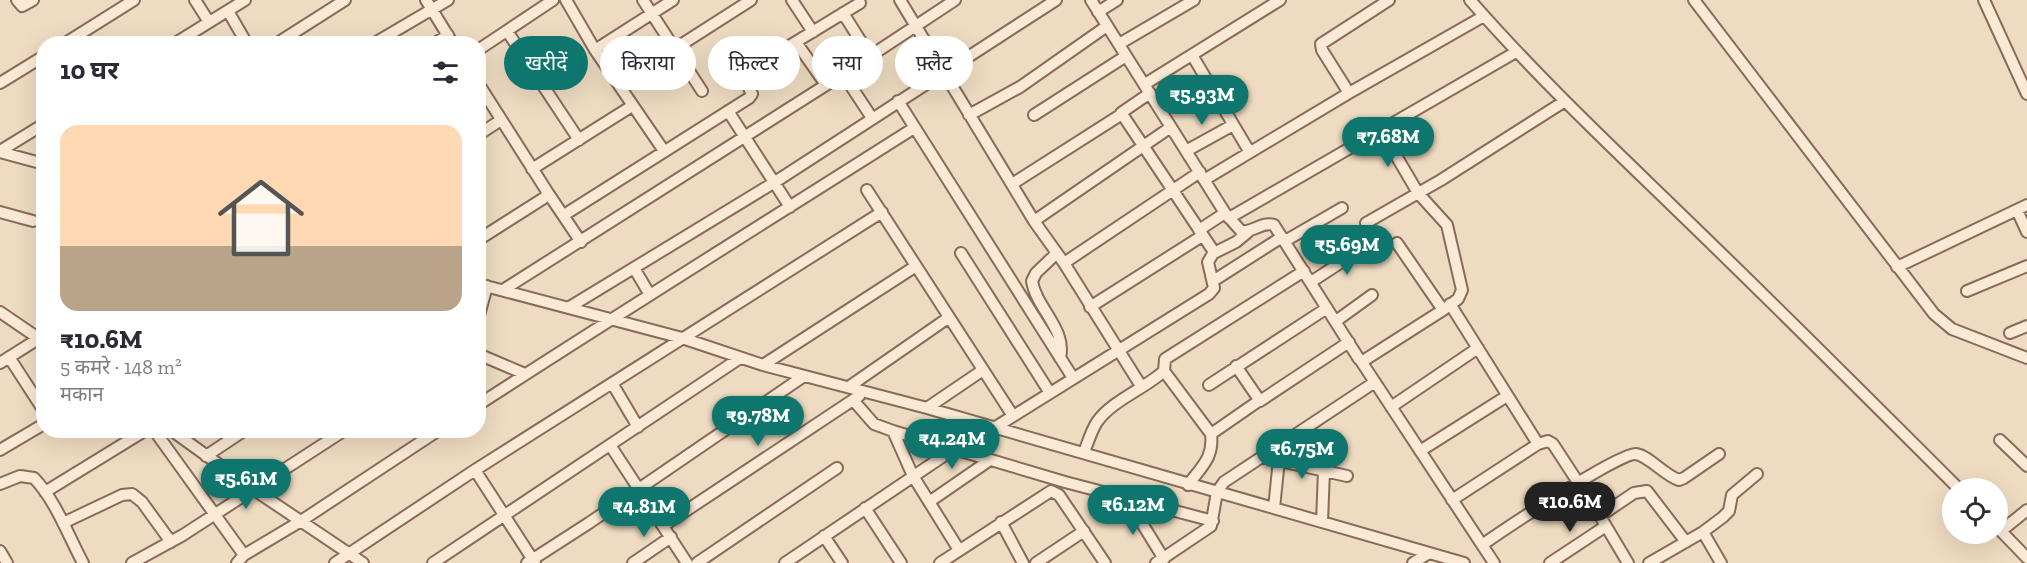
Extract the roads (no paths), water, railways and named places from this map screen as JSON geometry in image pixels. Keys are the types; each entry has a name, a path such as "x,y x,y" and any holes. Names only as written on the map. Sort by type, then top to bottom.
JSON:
{"street":[{"path":"16,0 22,6 33,0"},
{"path":"77,36 134,0"},
{"path":"195,0 209,22"},
{"path":"187,36 245,0"},
{"path":"289,36 345,0"},
{"path":"384,36 428,5 448,0"},
{"path":"486,45 553,0"},
{"path":"566,0 632,106 664,151"},
{"path":"643,0 668,36"},
{"path":"596,50 673,0"},
{"path":"695,36 751,0"},
{"path":"792,0 813,32"},
{"path":"900,0 922,36"},
{"path":"883,48 955,0"},
{"path":"973,53 1056,0"},
{"path":"1092,0 1227,216 1238,230 1248,232"},
{"path":"1098,12 1117,0"},
{"path":"1119,44 1194,0"},
{"path":"1012,184 1121,113 1147,88 1192,55 1281,0"},
{"path":"1349,93 1322,50 1321,44 1389,0"},
{"path":"1694,0 1901,264 1934,314 1946,325 2027,358"},
{"path":"1984,0 2027,94"},
{"path":"1472,1 1516,52 1948,478"},
{"path":"800,40 860,3"},
{"path":"428,5 448,36"},
{"path":"228,11 243,36"},
{"path":"843,13 857,36"},
{"path":"1065,263 1174,191 1484,16"},
{"path":"969,115 1020,87 1107,27"},
{"path":"507,31 579,140"},
{"path":"800,48 812,65"},
{"path":"1090,307 1227,216 1516,52"},
{"path":"1192,55 1248,151"},
{"path":"1035,115 1126,56"},
{"path":"0,82 36,61"},
{"path":"696,81 702,91"},
{"path":"564,215 751,96 750,90"},
{"path":"503,290 818,90"},
{"path":"854,90 872,118"},
{"path":"568,308 775,182 915,90"},
{"path":"954,90 1034,221 1065,263 1090,307 1141,386"},
{"path":"486,96 581,242"},
{"path":"898,101 1073,378"},
{"path":"1365,223 1418,193 1565,101"},
{"path":"532,169 632,106"},
{"path":"728,111 790,207"},
{"path":"1121,113 1214,254"},
{"path":"486,130 501,120"},
{"path":"1186,151 1233,125"},
{"path":"1034,221 1171,127"},
{"path":"486,400 914,128"},
{"path":"0,152 36,129"},
{"path":"1361,361 1366,360 1447,307 1458,299 1462,290 1447,225 1418,193 1381,130"},
{"path":"0,152 36,162"},
{"path":"867,190 1013,416"},
{"path":"486,235 548,194"},
{"path":"1213,281 1283,239 1342,208"},
{"path":"1901,264 2022,208 2027,232"},
{"path":"0,212 33,221"},
{"path":"335,563 475,470 882,212"},
{"path":"994,428 1212,291 1213,281 1208,262 1214,254 1236,242 1248,232 1269,223 1274,225 1494,563"},
{"path":"1397,243 1478,348 1538,444"},
{"path":"1311,282 1366,246"},
{"path":"962,253 1050,393"},
{"path":"1057,253 1036,273 1032,281 1038,301 1060,337 1062,344 1060,358"},
{"path":"763,365 916,266"},
{"path":"1967,291 2027,266"},
{"path":"634,268 650,295"},
{"path":"1188,485 1211,455 1213,446 1211,434 1164,371 1165,359 1304,271"},
{"path":"486,286 682,338 763,365 850,386 1464,563"},
{"path":"1335,321 1372,296"},
{"path":"1209,385 1327,308"},
{"path":"1,313 36,337"},
{"path":"850,386 948,318"},
{"path":"2010,333 2027,326"},
{"path":"1211,434 1349,342"},
{"path":"36,343 5,360 36,401"},
{"path":"1391,407 1478,348"},
{"path":"486,357 525,374"},
{"path":"433,563 740,358"},
{"path":"1236,366 1260,400"},
{"path":"927,408 983,370"},
{"path":"1084,453 1096,423 1141,386 1164,371"},
{"path":"475,470 532,562 804,376"},
{"path":"1127,499 1160,561 1207,530 1213,521 1217,492 1224,482 1375,382"},
{"path":"612,383 638,426"},
{"path":"663,526 867,391"},
{"path":"1420,451 1508,396"},
{"path":"853,400 874,424 893,431 1127,499 1213,521"},
{"path":"785,563 951,449 961,418"},
{"path":"1,446 36,428"},
{"path":"893,431 913,476 959,550"},
{"path":"45,492 133,438"},
{"path":"160,438 215,513 241,559 428,438"},
{"path":"182,438 363,563"},
{"path":"206,456 233,438"},
{"path":"132,563 171,542 333,438"},
{"path":"2000,440 2027,466"},
{"path":"1452,500 1538,444 1548,441 1553,444 1628,563"},
{"path":"610,446 687,563"},
{"path":"1482,545 1577,483 1634,454 1679,480 1719,454"},
{"path":"1263,457 1347,476"},
{"path":"929,502 990,460"},
{"path":"1274,508 1279,460"},
{"path":"697,563 837,468"},
{"path":"1322,522 1324,471"},
{"path":"1649,563 1723,518 1729,511 1732,495 1757,474"},
{"path":"0,484 20,476 34,478 63,523 82,563"},
{"path":"940,563 1051,491 1059,495 1106,563"},
{"path":"1550,563 1634,493 1647,491 1686,542"},
{"path":"63,523 122,495 132,494 142,502 171,542"},
{"path":"865,508 901,563"},
{"path":"2008,524 2027,510"},
{"path":"1001,522 1023,563"},
{"path":"1036,563 1084,531"},
{"path":"1703,532 1721,563"},
{"path":"824,536 840,562"},
{"path":"633,563 671,537"},
{"path":"2008,539 2027,558"},
{"path":"0,551 7,563"},
{"path":"1413,563 1429,553"}]}
